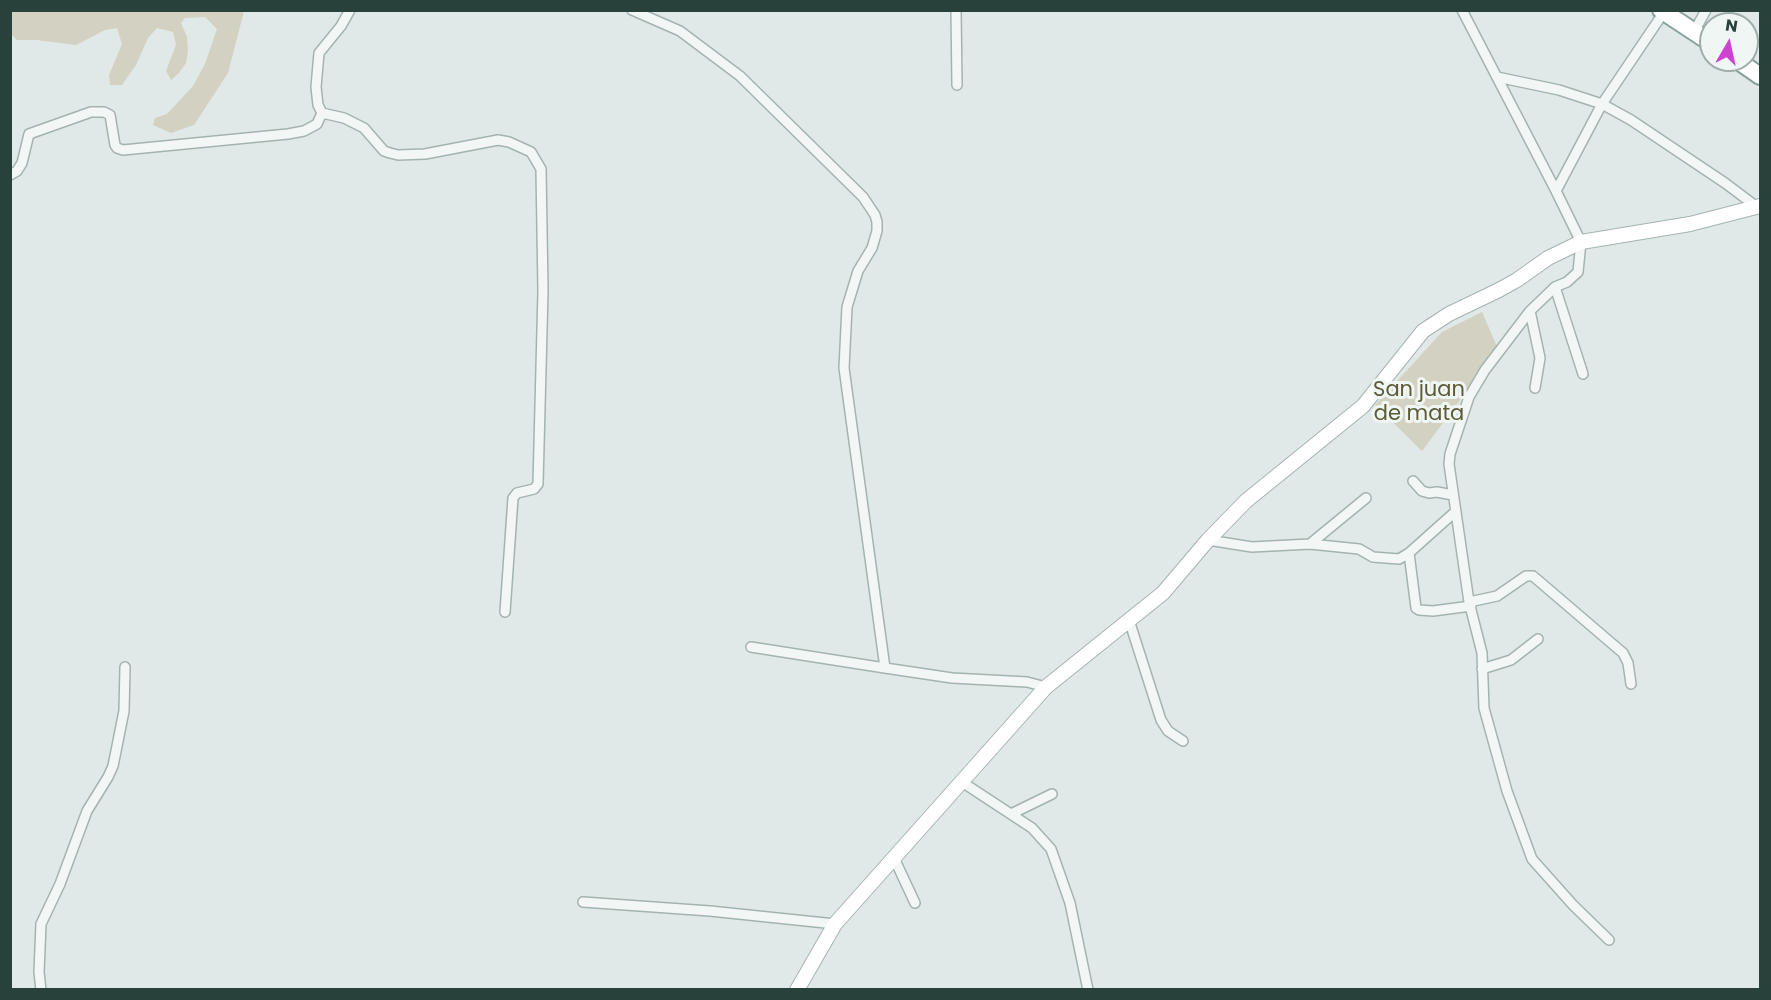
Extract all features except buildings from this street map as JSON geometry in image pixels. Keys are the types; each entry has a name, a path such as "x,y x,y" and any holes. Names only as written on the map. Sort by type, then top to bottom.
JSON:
{"highway":[{"path":"1663,11 1699,35"}],"street":[{"path":"322,114 318,105 316,87 319,53 341,26 350,10"},
{"path":"632,10 680,32 740,76 864,197 875,215 877,231 872,248 858,271 847,307 844,368 885,668"},
{"path":"956,10 957,85"},
{"path":"1462,10 1581,242 1578,272 1567,282 1555,287 1530,311 1485,370 1469,397 1450,454 1449,474 1470,604 1482,653 1483,699 1507,791 1529,854 1573,905 1609,940"},
{"path":"1694,32 1706,10"},
{"path":"1556,191 1602,104 1663,11"},
{"path":"1497,77 1549,87 1602,104 1631,120 1759,206"},
{"path":"10,175 17,171 22,163 29,134 91,112 104,112 110,115 115,145 123,150 288,134 316,124 322,114"},
{"path":"322,114 344,118 364,128 384,151 390,153 425,154 498,140 509,142 531,152 541,169 543,291 538,484 534,489 517,493 513,498 505,612"},
{"path":"797,990 835,924 1046,687 1163,593 1246,501 1363,406 1423,331 1449,314 1517,280 1548,258 1581,242 1690,224 1759,206"},
{"path":"1555,287 1583,374"},
{"path":"1530,311 1540,358 1535,388"},
{"path":"1413,481 1422,491 1453,495"},
{"path":"1310,544 1366,498"},
{"path":"1209,540 1252,548 1310,544 1359,549 1373,557 1403,558 1456,511"},
{"path":"1409,553 1416,608 1419,610 1433,611 1497,596 1527,576 1533,576 1623,653 1628,663 1631,684"},
{"path":"1129,620 1161,720 1168,731 1183,741"},
{"path":"1482,669 1511,660 1539,639"},
{"path":"751,647 952,678 1027,682 1046,687"},
{"path":"41,990 39,972 41,924 60,884 87,811 113,766 124,711 125,666"},
{"path":"962,782 1032,828 1043,838 1057,862 1075,921 1088,990"},
{"path":"1011,814 1052,794"},
{"path":"894,858 915,903"},
{"path":"583,902 711,911 835,924"}],"green space":[{"path":"11,11 244,11 228,73 194,125 171,133 153,125 155,118 167,114 193,86 205,64 217,29 205,17 185,18 181,23 187,37 186,63 171,80 166,71 176,45 173,32 157,28 148,38 136,65 122,85 110,85 109,75 122,44 117,28 105,30 76,45 17,40 11,34"},
{"name":"San juan de mata","path":"1482,312 1498,349 1422,451 1375,405 1442,332"}]}
